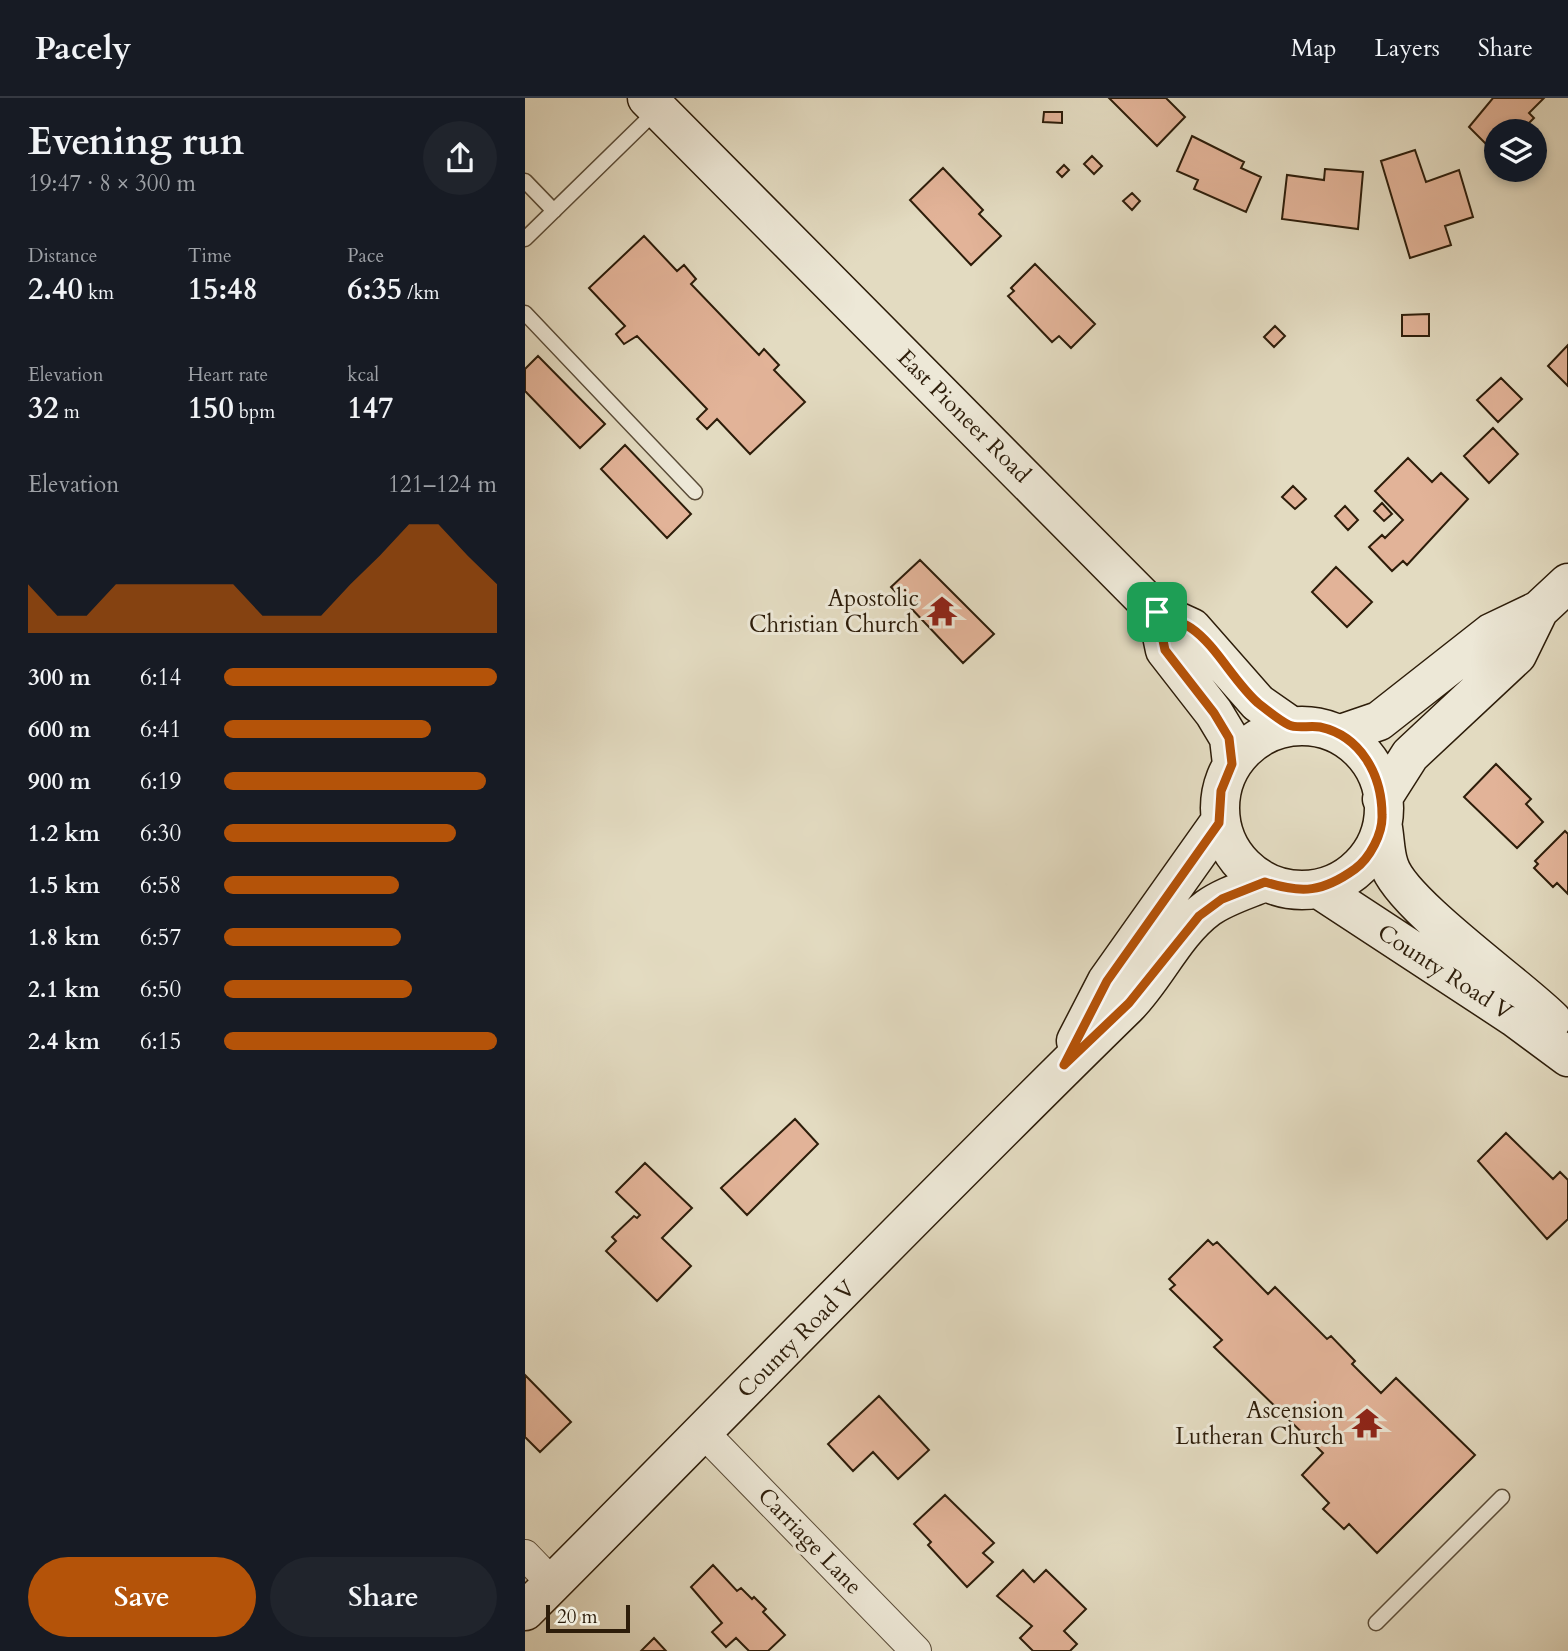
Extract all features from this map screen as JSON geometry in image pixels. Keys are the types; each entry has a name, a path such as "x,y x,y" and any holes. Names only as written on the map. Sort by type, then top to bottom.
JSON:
{"main road":[{"name":"East Pioneer Road","path":"653,104 1157,612"},
{"path":"1341,734 1380,721 1491,633 1539,610 1568,583"},
{"path":"1382,814 1378,777 1361,752 1341,734 1318,727 1291,726 1251,745 1232,764 1221,791 1219,823 1250,870 1265,882 1290,891 1319,889 1360,865 1410,755 1517,655 1539,610"},
{"path":"1157,612 1192,628 1258,703 1291,726"},
{"path":"1157,612 1165,650 1214,713 1229,738 1232,764"},
{"name":"County Road V","path":"1382,814 1389,867 1410,898 1528,996 1568,1036"},
{"name":"County Road V","path":"1064,1065 1107,981 1219,823"},
{"name":"County Road V","path":"525,1611 1064,1065 1129,1003 1199,916 1222,899 1265,882"},
{"name":"County Road V","path":"1319,889 1503,1010 1568,1057"}],"street":[{"name":"Carriage Lane","path":"703,1432 916,1651"},
{"path":"525,1555 553,1584"}],"lane":[{"path":"525,239 653,104"},
{"path":"525,181 554,211"},
{"path":"525,313 695,492"},
{"path":"1376,1623 1502,1496"}],"building":[{"path":"1109,98 1166,98 1185,117 1157,146"},
{"path":"1493,98 1544,98 1529,113 1533,119 1484,119 1484,142 1469,127"},
{"path":"1044,112 1062,112 1062,123 1043,122"},
{"path":"1192,136 1244,162 1241,168 1261,177 1246,212 1194,189 1198,180 1177,171"},
{"path":"1415,150 1426,182 1459,170 1473,217 1445,226 1451,245 1410,258 1381,161"},
{"path":"1092,156 1102,166 1094,174 1084,164"},
{"path":"1064,165 1069,170 1062,177 1057,172"},
{"path":"943,168 983,210 979,214 1001,236 971,265 910,200"},
{"path":"1325,169 1363,172 1358,229 1282,219 1287,175 1324,180"},
{"path":"1132,193 1140,201 1132,210 1123,201"},
{"path":"644,236 677,271 684,265 696,279 691,284 759,355 764,349 779,365 774,370 805,402 750,454 717,419 707,429 697,419 707,409 637,336 624,344 616,334 625,326 589,288"},
{"path":"1035,264 1095,324 1071,348 1059,336 1052,342 1008,296 1014,291 1011,288"},
{"path":"1429,314 1429,336 1402,336 1402,315"},
{"path":"1275,326 1285,336 1274,347 1264,337"},
{"path":"1568,345 1568,386 1548,366"},
{"path":"538,356 605,424 580,448 525,391 525,369"},
{"path":"1501,378 1522,399 1498,422 1477,400"},
{"path":"1493,428 1518,454 1489,483 1464,456"},
{"path":"625,445 691,514 667,538 601,469"},
{"path":"1408,458 1432,482 1441,473 1468,499 1407,565 1403,561 1392,571 1369,547 1382,535 1385,538 1403,520 1375,491"},
{"path":"1293,486 1306,499 1295,509 1282,497"},
{"path":"1382,503 1392,514 1384,521 1374,511"},
{"path":"1345,506 1358,520 1348,530 1335,516"},
{"name":"Apostolic Christian Church","path":"920,560 994,634 963,663 891,587"},
{"path":"1336,567 1372,602 1347,627 1312,592"},
{"path":"1496,764 1531,799 1526,804 1543,822 1517,848 1464,797"},
{"path":"1565,831 1568,834 1568,894 1557,883 1553,887 1534,868 1538,864 1535,861"},
{"path":"795,1119 818,1144 747,1215 721,1188"},
{"path":"1506,1133 1553,1179 1560,1172 1568,1180 1568,1219 1547,1239 1478,1161"},
{"path":"645,1163 692,1208 662,1238 691,1266 657,1301 606,1251 616,1241 612,1237 634,1216 637,1218 640,1215 616,1192"},
{"name":"Ascension Lutheran Church","path":"1208,1240 1213,1245 1217,1242 1268,1294 1275,1287 1327,1339 1331,1336 1355,1361 1352,1364 1381,1393 1396,1378 1475,1455 1377,1553 1349,1524 1344,1529 1323,1509 1329,1503 1302,1475 1323,1453 1214,1347 1222,1340 1170,1289 1175,1285 1169,1279"},
{"path":"525,1375 571,1422 540,1452 525,1437"},
{"path":"879,1396 929,1450 898,1479 873,1452 853,1471 828,1444"},
{"path":"945,1495 994,1543 983,1553 993,1562 967,1587 928,1545 931,1542 914,1524"},
{"path":"713,1565 737,1591 741,1588 752,1599 754,1597 766,1609 763,1612 785,1635 768,1651 749,1651 736,1638 726,1647 712,1632 722,1623 691,1587"},
{"path":"1023,1570 1034,1582 1046,1570 1086,1609 1064,1631 1077,1644 1070,1651 1033,1651 1020,1638 1032,1626 997,1596"},
{"path":"654,1638 666,1651 641,1651"}],"place":[{"name":"Apostolic Christian Church","path":"942,611"},
{"name":"Ascension Lutheran Church","path":"1367,1423"}],"route":[{"path":"1157,612 1192,628 1258,703 1291,726 1318,727 1341,734 1361,752 1378,777 1383,828 1360,865 1343,878 1319,889 1290,891 1265,882 1222,899 1205,910 1129,1003 1064,1065 1107,981 1219,823 1221,791 1232,764 1229,738 1214,713 1165,650 1157,612"}]}
